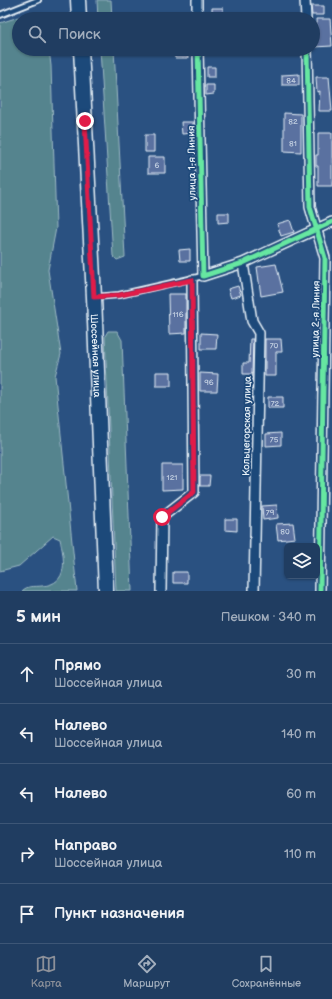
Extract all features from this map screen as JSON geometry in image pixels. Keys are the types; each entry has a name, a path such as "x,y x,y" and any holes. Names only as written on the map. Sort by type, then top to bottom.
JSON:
{"main road":[{"path":"78,0 79,12"},
{"name":"Шоссейная улица","path":"81,56 94,297 106,591"}],"street":[{"path":"197,0 197,12"},
{"path":"305,0 306,12"},
{"name":"улица 1-я Линия","path":"198,56 203,276"},
{"name":"улица 2-я Линия","path":"307,56 310,207 325,258 320,591"},
{"path":"203,276 243,263 332,222"},
{"name":"Кольцегорская улица","path":"243,263 252,321 259,333 254,591"},
{"path":"161,591 162,517 194,492 192,280"}],"lane":[{"path":"0,15 38,0"},
{"path":"94,297 120,295 192,280 203,276"}],"green space":[{"path":"97,0 111,0 112,12 98,12"},
{"path":"12,19 12,56 50,56 56,228 48,270 61,354 55,376 77,591 22,591 29,587 51,584 61,575 63,569 62,546 60,539 53,536 19,566 0,571 0,23"},
{"path":"100,56 114,56 125,257 117,260 113,256"},
{"path":"108,331 117,331 122,340 132,591 116,591 105,336"}],"building":[{"path":"311,6 324,6 324,15 320,15 320,12 312,12"},
{"path":"212,8 223,8 223,12 212,12"},
{"path":"320,19 330,19 332,46 320,47"},
{"path":"175,56 188,56 188,58 175,58"},
{"path":"207,67 215,67 215,77 207,77"},
{"path":"299,74 299,85 282,85 282,75"},
{"path":"316,77 329,77 332,111 319,111 320,91 317,92"},
{"path":"206,85 214,85 214,94 206,95"},
{"path":"284,113 301,114 301,152 284,151"},
{"path":"181,122 193,122 193,133 182,134"},
{"path":"318,133 332,133 332,186 318,186 318,166 316,166 316,155 318,155"},
{"path":"145,135 154,135 154,152 145,152"},
{"path":"148,157 165,157 165,173 148,173"},
{"path":"218,213 229,213 229,222 218,223"},
{"path":"290,220 294,232 281,236 277,224"},
{"path":"190,249 190,261 180,261 179,250"},
{"path":"276,264 283,292 261,296 257,267"},
{"path":"238,286 241,295 231,298 228,289"},
{"path":"168,294 186,294 186,333 169,334"},
{"path":"201,333 217,334 216,349 201,349"},
{"path":"250,339 253,339 252,374 243,374 243,363 249,363"},
{"path":"265,339 281,339 282,352 276,352 276,376 265,376"},
{"path":"156,372 171,372 171,386 156,386"},
{"path":"200,373 218,374 217,391 200,391"},
{"path":"268,397 283,397 283,408 268,408"},
{"path":"281,433 281,445 266,446 266,434"},
{"path":"162,465 183,465 183,489 162,490"},
{"path":"200,476 210,476 209,486 200,486"},
{"path":"277,505 278,518 263,520 262,506"},
{"path":"225,519 237,519 237,531 225,530"},
{"path":"293,523 295,538 278,540 276,524"},
{"path":"173,572 187,572 187,583 173,583"}],"cycle path":[{"path":"198,56 203,276 243,263 332,222"},
{"path":"307,56 310,207 325,258 320,591"}],"route":[{"path":"85,121 94,297 120,295 192,280 194,492 162,517"}]}
